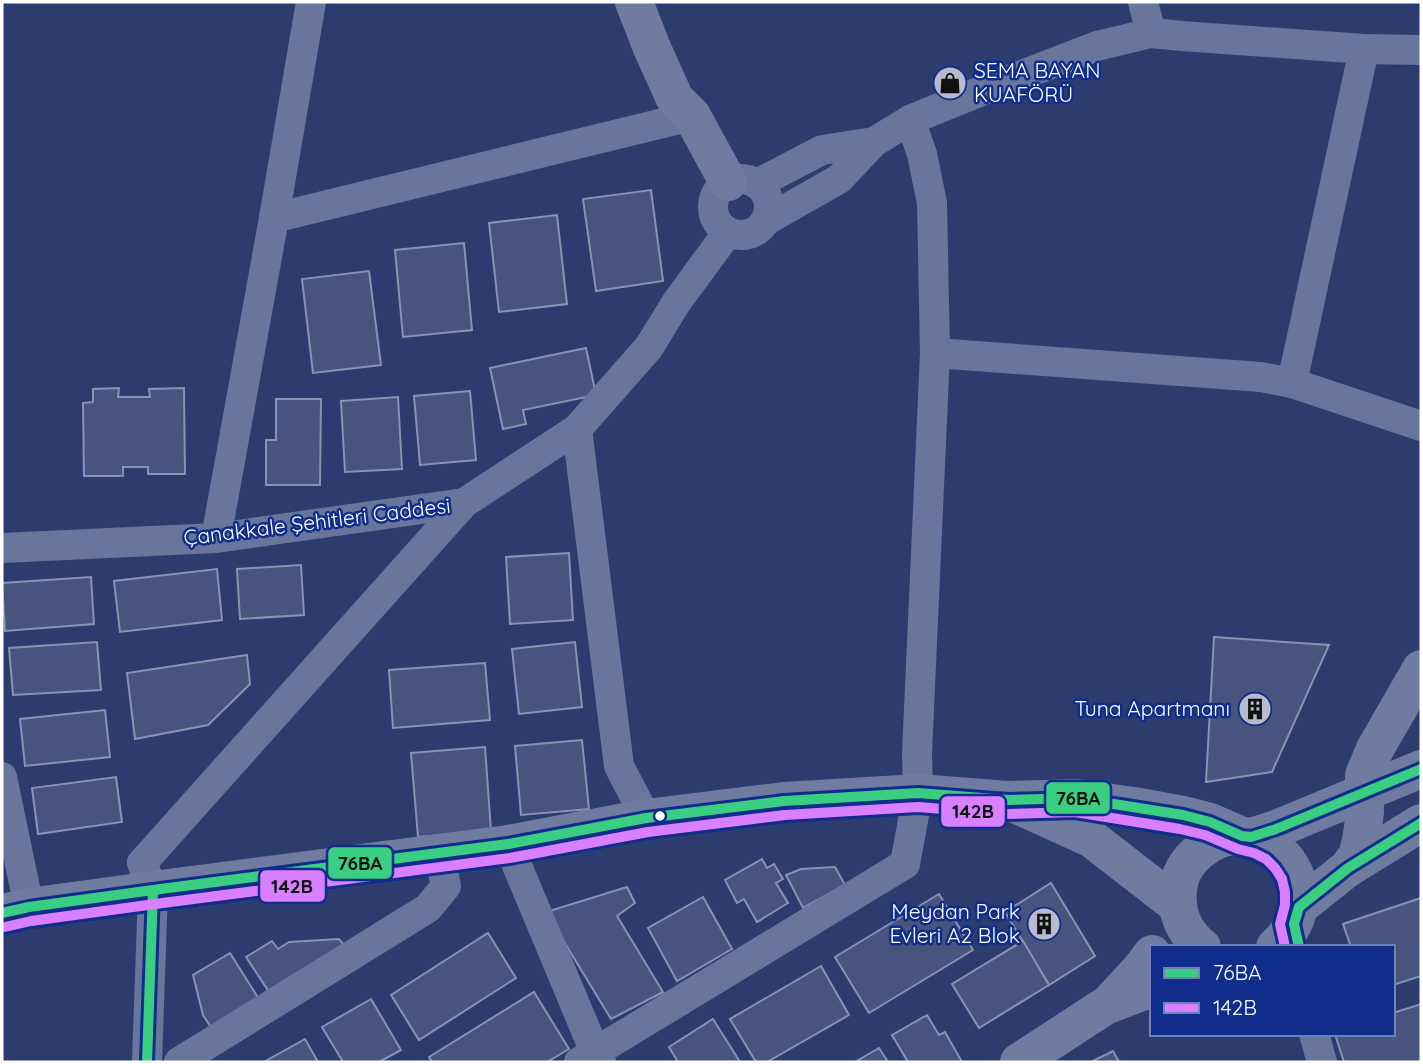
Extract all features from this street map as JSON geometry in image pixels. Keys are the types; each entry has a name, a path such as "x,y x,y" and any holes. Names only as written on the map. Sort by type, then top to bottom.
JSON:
{"main road":[{"path":"634,2 675,99 692,116 743,183"},
{"path":"659,2 692,94 692,116"},
{"path":"1292,931 1357,856 1365,812 1364,775 1375,749 1421,670"},
{"path":"1200,945 1185,929 1178,909 1178,887 1183,870 1194,855 1208,844 1224,838 1246,837 1276,829 1421,769"},
{"path":"15,910 508,845 646,818 784,801 918,793 1008,800 1076,798 1134,806 1210,822 1274,847 1286,859 1295,873 1299,890 1292,931"},
{"path":"1008,800 1092,839 1178,909"},
{"path":"1348,868 1421,823"},
{"path":"1158,945 1178,909"},
{"path":"1105,1006 1150,957"},
{"path":"1019,1062 1105,1006 1150,989"}],"street":[{"path":"216,538 311,2"},
{"path":"1143,2 1151,33"},
{"path":"765,221 839,179 873,142 910,120 1097,46 1151,33 1364,49 1421,50"},
{"path":"1292,383 1364,49"},
{"path":"274,218 692,116"},
{"path":"508,845 591,1059 905,864 918,793 916,754 935,352 932,203 922,154 910,120"},
{"path":"743,183 764,192 769,201 769,212 758,229 739,235 720,226 715,217 714,197 720,188 743,183 822,150 873,142"},
{"path":"147,1062 153,890 142,863 464,503 576,429 649,347 676,303 728,232"},
{"path":"935,352 1261,377 1292,383 1421,426"},
{"path":"576,429 619,765 646,818"},
{"name":"Çanakkale Şehitleri Caddesi","path":"2,548 216,538 464,503"},
{"path":"2,777 15,910"},
{"path":"179,1062 428,908 446,886 439,853"},
{"path":"1315,1036 1322,1062"}],"building":[{"path":"651,190 663,281 596,291 583,199"},
{"path":"557,215 567,304 499,312 489,223"},
{"path":"464,243 472,330 403,337 395,250"},
{"path":"369,271 381,365 313,373 302,279"},
{"path":"586,348 596,395 523,410 526,424 503,429 490,368"},
{"path":"119,388 118,397 150,397 149,389 184,388 185,474 148,474 148,467 123,467 123,476 84,476 83,403 93,402 93,389"},
{"path":"470,391 476,460 420,465 414,396"},
{"path":"398,397 402,469 345,472 341,401"},
{"path":"276,399 321,399 320,485 266,485 266,440 276,440"},
{"path":"569,553 573,620 510,624 506,557"},
{"path":"301,565 304,615 240,619 237,569"},
{"path":"217,569 222,620 120,632 114,581"},
{"path":"91,577 94,624 5,631 2,583"},
{"name":"Tuna Apartmanı","path":"1214,637 1329,645 1272,772 1206,782"},
{"path":"97,642 101,690 13,695 9,648"},
{"path":"575,642 582,707 519,714 512,649"},
{"path":"247,655 250,684 208,725 135,739 127,673"},
{"path":"485,663 490,720 393,728 389,670"},
{"path":"105,710 110,757 25,766 20,719"},
{"path":"582,740 589,809 521,815 515,746"},
{"path":"485,747 491,831 418,837 411,753"},
{"path":"116,777 122,822 38,834 32,788"},
{"path":"762,859 767,868 774,864 783,879 776,883 788,903 757,922 744,899 737,903 725,880"},
{"path":"835,867 845,885 803,908 786,875 801,869"},
{"name":"Meydan Park Evleri A2 Blok","path":"1051,883 1095,956 1049,985 1005,912"},
{"path":"627,887 635,903 617,916 663,992 611,1019 546,912"},
{"path":"939,894 973,950 869,1013 835,957"},
{"path":"703,897 732,949 677,981 648,928"},
{"path":"1421,898 1421,976 1395,984 1395,945 1350,945 1343,924"},
{"path":"488,933 516,978 419,1040 391,995"},
{"path":"339,939 351,954 275,1001 246,957 272,941 278,949 289,942"},
{"path":"1023,941 1049,985 979,1028 952,984"},
{"path":"230,953 262,1004 214,1032 203,1015 193,975"},
{"path":"821,966 849,1015 767,1062 756,1062 730,1019"},
{"path":"534,992 569,1049 547,1062 432,1062 429,1057"},
{"path":"371,999 401,1050 379,1062 343,1062 322,1027"},
{"path":"1421,1004 1421,1062 1344,1062 1336,1036 1395,1036 1395,1012"},
{"path":"927,1015 939,1035 945,1032 962,1062 908,1062 892,1035"},
{"path":"713,1019 740,1062 678,1062 669,1047"},
{"path":"305,1039 318,1062 264,1062"},
{"path":"879,1048 888,1062 855,1062"},
{"path":"1113,1051 1119,1062 1091,1062"}],"transit line":[{"name":"76BA","path":"2,913 153,890 508,844 646,818 784,801 918,793 1008,800 1076,798 1183,815 1251,837 1421,769"},
{"name":"142B","path":"5,927 155,904 510,858 648,832 785,815 918,807 1007,814 1075,812 1180,829 1254,853 1266,859 1282,879 1285,905 1280,924 1285,945"},
{"name":"76BA","path":"1299,945 1294,924 1299,907 1348,868 1421,823"},
{"name":"76BA","path":"147,1062 153,890"}],"place":[{"name":"SEMA BAYAN KUAFÖRÜ","path":"950,83"},
{"name":"Tuna Apartmanı","path":"1255,709"},
{"name":"Meydan Park Evleri A2 Blok","path":"1044,924"}]}
